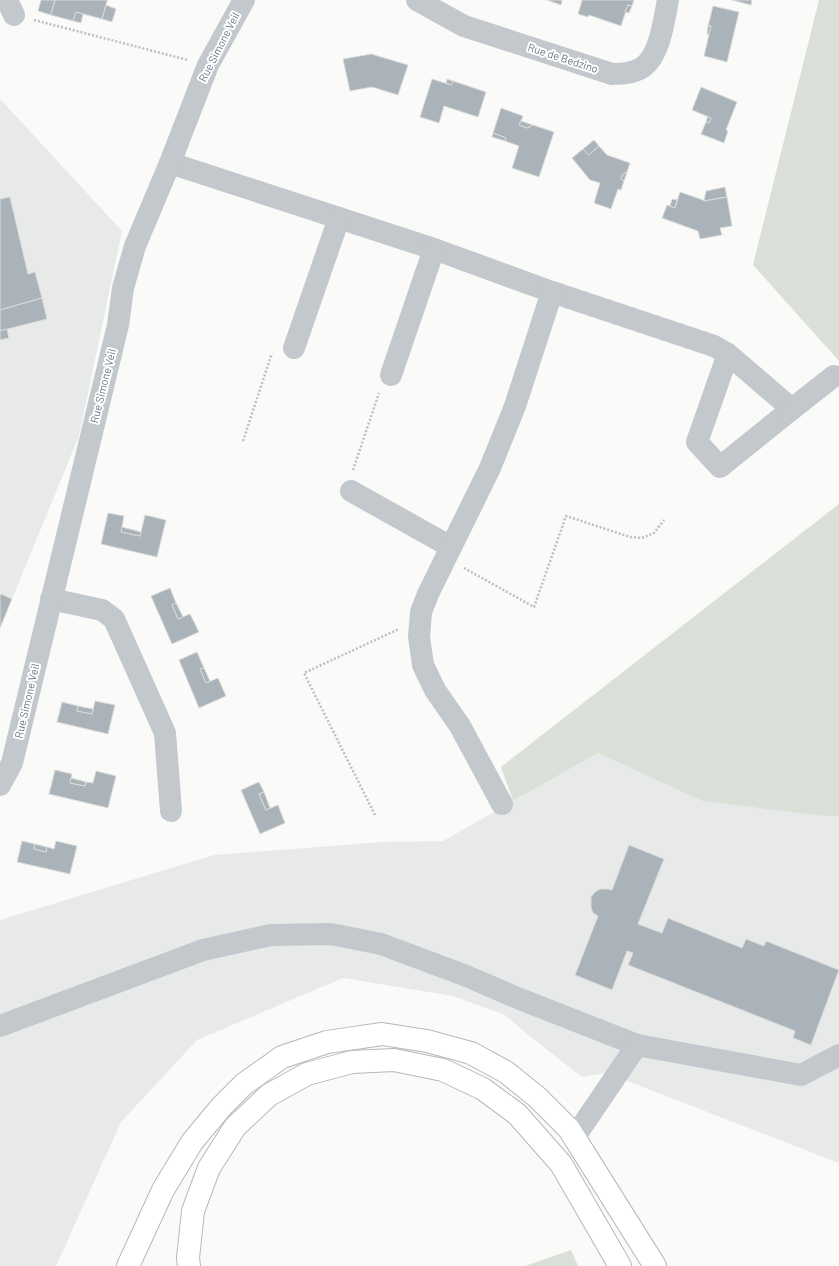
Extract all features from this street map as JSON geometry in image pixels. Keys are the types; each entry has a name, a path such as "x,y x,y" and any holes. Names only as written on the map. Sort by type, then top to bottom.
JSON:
{"highway":[{"path":"128,1266 163,1190 192,1142 222,1106 244,1084 282,1057 327,1042 382,1034 427,1040 471,1053 506,1072 538,1097 569,1129 655,1266"},
{"path":"188,1266 193,1211 209,1168 235,1127 269,1095 307,1074 352,1062 394,1060 443,1070 483,1089 517,1114 561,1164 620,1266"}],"street":[{"name":"Rue Simone Veil","path":"0,785 12,763 116,332 124,288 135,246 170,163 208,65 244,0"},
{"name":"Rue de Bedzino","path":"417,0 464,26 612,74 626,73 643,68 654,54 668,0"},
{"path":"170,163 434,249 552,292 714,346 728,354 792,409"},
{"path":"294,348 339,218"},
{"path":"391,375 434,249"},
{"path":"502,804 460,726 435,690 423,665 419,637 421,612 448,552 490,468 515,406 552,292"},
{"path":"728,354 697,442 720,467 834,376"},
{"path":"351,491 448,552"},
{"path":"51,599 102,610 114,619 165,733 171,811"},
{"path":"0,1026 203,950 271,935 331,934 381,944 464,975 520,999 637,1045 801,1075 839,1055"},
{"path":"574,1138 637,1045"}],"path":[{"path":"10,8 208,65"},
{"path":"243,441 271,356 277,349 284,346 294,348"},
{"path":"351,491 353,469 383,382 391,375"},
{"path":"448,552 534,607 566,516 630,537 642,538 654,533 664,520"},
{"path":"376,815 304,673 421,618"}],"shaded area":[{"path":"819,0 839,0 839,361 753,265"},
{"path":"0,99 122,231 79,436 0,628"},
{"path":"839,504 839,816 823,816 702,801 598,753 513,801 501,767"},
{"path":"598,753 702,801 823,816 839,816 839,1163 607,1073 582,1077 505,1015 453,996 343,978 197,1040 121,1122 56,1266 0,1266 0,920 214,855 383,842 443,841"},
{"path":"571,1250 578,1266 525,1266"}],"building":[{"path":"41,0 55,0 51,15 38,11"},
{"path":"55,0 108,0 102,19 76,12 73,21 51,15"},
{"path":"547,0 562,0 561,5"},
{"path":"582,0 634,0 632,6 628,5 621,26 589,15 588,17 578,14"},
{"path":"732,0 752,0 751,5"},
{"path":"106,5 116,9 112,22 102,19"},
{"path":"628,5 632,6 629,13 625,12"},
{"path":"713,6 739,12 727,62 704,56 711,26 708,26"},
{"path":"76,12 83,14 81,23 73,21"},
{"path":"708,26 711,26 709,34 707,34"},
{"path":"371,54 408,65 398,95 372,87 350,91 343,59"},
{"path":"432,79 451,85 453,81 486,92 478,117 444,106 439,123 420,117"},
{"path":"447,79 453,81 451,85 446,83"},
{"path":"701,87 737,102 726,130 728,131 724,143 701,134 706,122 709,123 711,118 692,110"},
{"path":"501,108 523,116 519,125 527,128 533,125 554,132 539,177 512,168 519,146 505,141 506,138 493,133"},
{"path":"708,116 711,118 709,123 706,122"},
{"path":"521,121 533,125 527,128 519,125"},
{"path":"493,133 506,138 505,141 492,137"},
{"path":"594,140 599,146 589,155 583,149"},
{"path":"599,146 607,155 630,163 627,172 623,174 621,179 624,181 621,190 618,189 611,209 594,203 600,183 590,180 572,158 583,149 589,155"},
{"path":"627,172 624,181 621,179 623,174"},
{"path":"725,187 727,197 704,201 706,191"},
{"path":"680,192 704,201 727,197 732,226 720,228 722,235 700,239 698,231 662,218 667,205 675,208"},
{"path":"10,197 28,274 35,272 42,298 0,310 0,199"},
{"path":"672,199 677,200 675,208 670,206"},
{"path":"42,298 47,319 0,331 0,310"},
{"path":"7,329 9,338 0,340 0,331"},
{"path":"108,513 124,516 121,532 140,536 145,515 166,520 157,557 101,544"},
{"path":"122,527 141,532 140,536 121,532"},
{"path":"170,588 176,603 172,605 178,619 190,614 199,632 172,644 151,596"},
{"path":"1,594 12,599 0,628 0,596"},
{"path":"176,603 183,617 178,619 172,605"},
{"path":"197,652 204,668 200,669 206,683 218,678 226,696 199,708 179,660"},
{"path":"204,668 210,681 206,683 200,669"},
{"path":"95,701 115,705 108,734 57,722 62,702 78,706 77,711 92,714"},
{"path":"78,706 93,709 92,714 77,711"},
{"path":"55,770 72,774 70,783 85,786 86,782 93,783 96,771 116,776 108,808 49,794"},
{"path":"71,778 86,782 85,786 70,783"},
{"path":"259,782 264,792 259,794 266,810 278,805 285,823 260,834 241,790"},
{"path":"264,792 270,808 266,810 259,794"},
{"path":"22,841 35,844 34,849 46,852 47,847 54,849 56,841 77,846 70,874 17,862"},
{"path":"35,844 47,847 46,852 34,849"},
{"path":"629,845 664,859 638,924 662,933 668,918 742,948 746,939 764,946 766,941 839,970 811,1045 793,1038 795,1031 628,965 633,953 627,951 612,990 575,975 598,916 593,913 591,908 591,897 600,889 612,890"}]}
